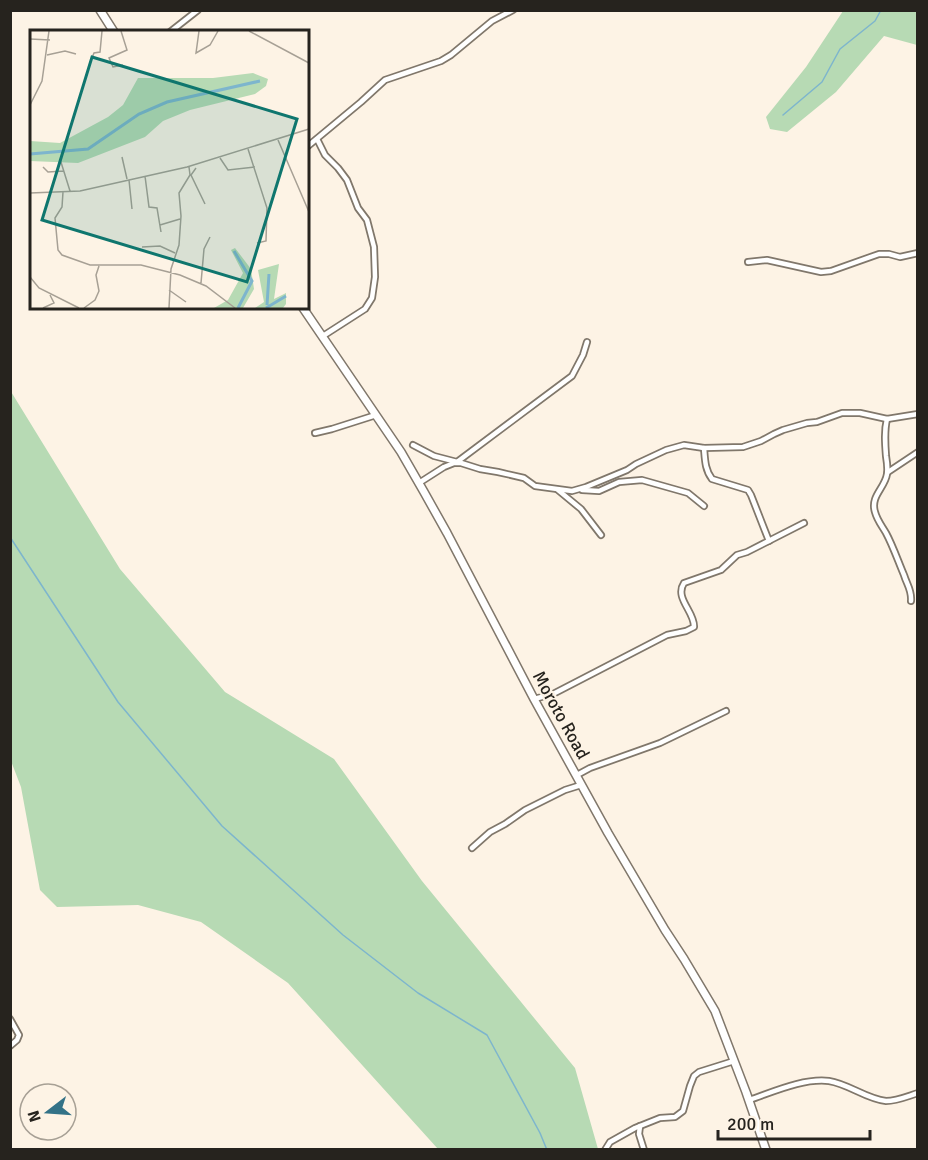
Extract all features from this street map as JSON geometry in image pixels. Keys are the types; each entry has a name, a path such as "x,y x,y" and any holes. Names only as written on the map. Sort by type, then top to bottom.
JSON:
{"main road":[{"path":"100,10 113,30"},
{"name":"Moroto Road","path":"304,309 401,452 447,533 534,699 643,894 715,1011 766,1149"}],"street":[{"path":"173,30 198,10"},
{"path":"309,145 385,80 451,56 492,21 513,10"},
{"path":"317,139 325,155 347,180 358,208 367,220 374,247 375,267 372,298 365,309 323,336"},
{"path":"748,262 767,260 821,273 879,254 900,257 918,254"},
{"path":"419,483 444,467 457,462 572,376 587,342"},
{"path":"412,445 434,456 480,469 519,476 535,486 573,491 627,470 666,450 684,445 704,448 743,447 783,430 842,413 860,413 887,419 918,414"},
{"path":"315,433 376,415"},
{"path":"887,419 885,440 888,472 877,494 874,507 910,587 911,602"},
{"path":"704,448 705,464 712,479 748,489 769,542"},
{"path":"888,472 918,452"},
{"path":"579,489 599,491 619,483 642,480 688,493 704,506"},
{"path":"558,490 581,510 601,535"},
{"path":"534,699 553,694 667,635 690,630 694,627 694,622 682,596 684,584 721,570 732,558 804,523"},
{"path":"577,775 590,768 660,743 726,711"},
{"path":"472,848 490,832 525,810 565,790 582,785"},
{"path":"10,1019 19,1035 10,1046"},
{"path":"605,1149 610,1142 640,1126 660,1118 675,1117 682,1111 694,1076 699,1072 734,1061"},
{"path":"749,1100 795,1086 828,1081 843,1084 886,1101 918,1093"},
{"path":"640,1126 639,1134 644,1149"}],"green space":[{"path":"843,11 917,11 917,45 884,36 836,92 787,132 770,129 766,117 806,67"},
{"path":"10,390 120,569 225,692 334,759 422,881 575,1068 598,1149 438,1149 288,983 201,922 138,905 57,907 40,890 21,787 11,761"}],"waterway":[{"path":"783,115 822,82 840,49 875,21 881,10"},
{"path":"10,537 118,702 222,826 343,935 418,993 487,1035 547,1150"}]}
